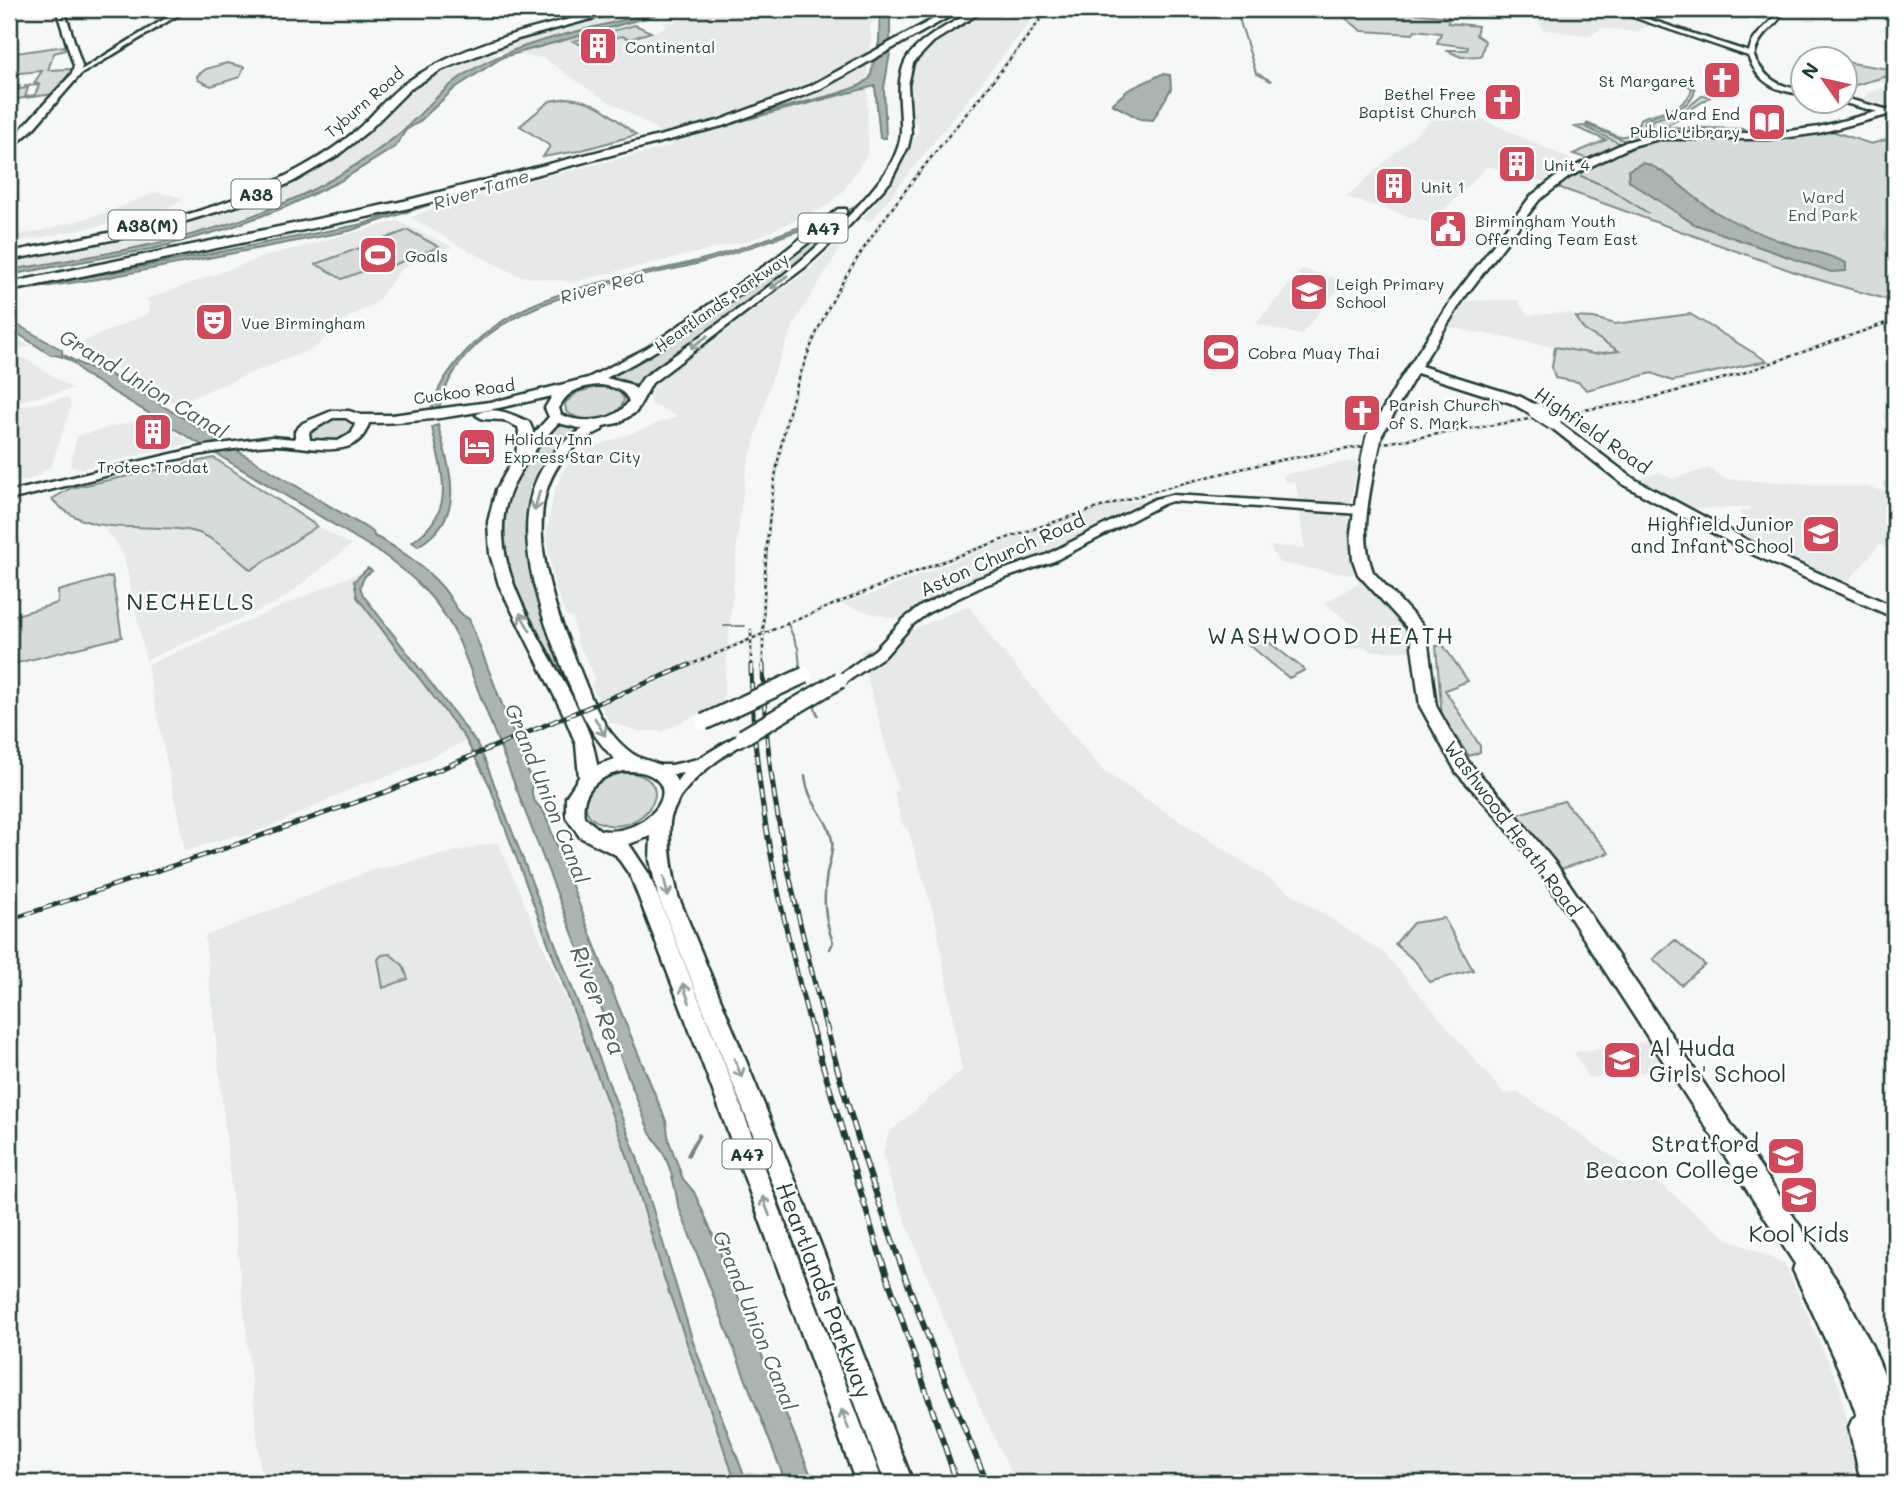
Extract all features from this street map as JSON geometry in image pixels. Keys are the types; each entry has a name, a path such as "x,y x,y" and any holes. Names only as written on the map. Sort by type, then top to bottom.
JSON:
{"highway":[{"name":"Tyburn Road","path":"9,252 173,214 246,191 278,177 335,141 398,86 437,63 489,41 606,9"},
{"name":"Tyburn Road","path":"9,252 160,225 246,199 322,159 363,130 410,84 445,64 509,38 622,9"},
{"path":"9,281 398,202 714,120 780,97 830,74 946,9"},
{"path":"9,287 405,205 722,123 825,82 958,9"}],"main road":[{"name":"Heartlands Parkway","path":"578,385 651,351 780,260 862,194 885,166 895,145 898,130 896,86 902,62 923,40 973,9"},
{"name":"Heartlands Parkway","path":"613,420 631,409 634,399 647,381 801,265 840,229 886,180 896,163 906,134 904,85 909,62 930,40 982,9"},
{"path":"9,145 19,138 76,75 78,66 62,12"},
{"name":"Washwood Heath Road","path":"1889,110 1819,130 1787,134 1659,136 1633,143 1580,167 1546,187 1459,297 1374,436 1360,510 1358,544 1366,574 1418,629 1427,706 1437,727 1463,768 1502,810 1549,869 1832,1296 1862,1353 1895,1431"},
{"name":"Highfield Road","path":"1414,368 1516,400 1553,422 1629,482 1755,550 1895,613"},
{"path":"588,779 586,740 512,599 498,564 495,546 499,506 512,469 555,415 554,401 578,385 605,381 619,384 633,393 634,399"},
{"name":"Cuckoo Road","path":"230,444 337,415 359,419 392,419 497,405 549,395 578,385"},
{"name":"Cuckoo Road","path":"230,444 283,441 332,447 384,429 523,408 542,409 572,424 586,425 613,420"},
{"path":"437,419 492,414 516,419 524,425 526,431 521,455"},
{"path":"353,438 362,427 359,419"},
{"path":"613,420 575,439 549,468 537,496 531,531 545,601 576,680 613,749 620,756 655,769 666,777 671,786 669,808 661,819 636,835 605,839 591,835 580,827 573,816 573,802 578,790 588,779 610,767 635,763"},
{"path":"306,444 301,435 310,423"},
{"path":"9,489 230,444"},
{"path":"9,496 201,449"},
{"name":"Heartlands Parkway","path":"661,819 660,860 668,896 787,1190 899,1483"},
{"name":"Heartlands Parkway","path":"605,839 623,850 639,874 721,1083 869,1483"},
{"name":"Washwood Heath Road","path":"1784,1226 1856,1376 1892,1483"},
{"path":"1811,1282 1868,1444 1874,1483"}],"street":[{"path":"76,75 185,9"},
{"path":"1612,9 1751,55"},
{"path":"1782,9 1774,21 1759,32 1751,55 1761,78 1779,89 1788,90"},
{"path":"1858,103 1889,110"},
{"name":"Aston Church Road","path":"655,769 685,768 701,762 840,680 881,652 908,622 925,609 981,582 1050,558 1159,501 1172,498 1360,510"},
{"path":"704,722 804,675"},
{"name":"Aston Church Road","path":"672,797 701,762"}],"shaded area":[{"path":"629,9 646,20 571,40 583,46 623,35 635,42 669,25 662,22 675,22 713,9 875,9 870,29 871,43 867,50 868,153 844,190 827,206 751,240 572,282 519,276 461,247 411,217 461,199 505,191 502,187 673,146 655,128 591,91 544,58 512,54 527,49 524,47 507,52 489,49"},
{"path":"985,9 1040,9 871,221 862,220 889,186 918,131 918,124 914,122 909,110 908,79 915,62 928,47"},
{"path":"1609,9 1654,24 1635,32 1601,28 1591,36 1542,29 1534,10"},
{"path":"470,55 501,55 459,78 399,134 366,160 297,197 213,228 160,243 9,270 9,258 93,241 263,194 394,105 418,83"},
{"path":"1895,74 1895,107 1885,110 1858,102 1867,93 1892,86 1874,80"},
{"path":"1449,104 1570,159 1571,165 1544,182 1488,166 1430,223 1346,197"},
{"path":"156,192 184,198 158,214 9,244 9,236 45,230 111,211"},
{"path":"398,221 453,247 442,248 400,270 376,303 347,318 316,347 175,404 76,345 149,313 151,303 145,300 263,257"},
{"path":"843,237 845,240 796,320 773,375 746,471 723,702 663,731 639,731 609,722 591,685 595,678 577,643 573,618 566,616 554,584 547,531 553,496 563,471 575,454 678,416 653,405 649,399 653,388 667,374 811,268"},
{"name":"Leigh Primary School","path":"1302,269 1345,281 1301,335 1256,324"},
{"path":"1517,300 1527,315 1572,313 1584,330 1620,351 1594,354 1447,327 1465,301"},
{"path":"9,334 30,346 13,351 73,389 9,403"},
{"path":"64,398 69,400 71,407 51,466 31,479 9,484 9,409"},
{"path":"149,417 192,443 83,468 70,466 77,436"},
{"path":"1358,462 1350,505 1300,503 1295,482 1284,482 1283,475"},
{"name":"Highfield Junior and Infant School","path":"1710,468 1725,479 1866,487 1895,493 1895,552 1879,545 1845,585 1742,538 1754,529 1739,512 1749,509 1748,507 1686,509 1637,480 1659,472 1672,479"},
{"path":"1146,499 973,592 913,615 894,619 840,604 873,594 1038,528 1113,505"},
{"path":"1299,509 1348,513 1355,572 1351,575 1279,563 1270,546 1305,548"},
{"path":"317,526 351,545 273,604 146,660 124,556 114,539 102,527 194,531 225,548 251,570"},
{"path":"360,572 352,585 355,594 466,741 392,775 359,785 281,822 242,837 236,835 185,851 147,665"},
{"path":"1362,581 1401,616 1411,633 1413,651 1370,651 1366,647 1349,649 1340,635 1354,626 1325,603"},
{"path":"969,606 994,641 1103,771 1385,954 1504,1094 1519,1092 1637,1174 1644,1171 1726,1238 1785,1264 1840,1388 1851,1438 1855,1442 1859,1476 1878,1483 1016,1483 981,1409 945,1322 892,1186 883,1154 889,1133 962,1070 936,922 908,829 902,824 894,792 898,790 860,651"},
{"path":"498,842 569,1006 631,1166 703,1395 738,1483 262,1483 205,936 373,870"},
{"name":"Al Huda Girls' School","path":"1653,1041 1670,1069 1589,1078 1574,1052"}],"green space":[{"path":"1334,9 1377,9 1449,17 1448,23 1478,26 1476,35 1485,41 1481,56 1461,57 1446,50 1467,50 1468,47 1437,43 1441,33 1415,30 1413,34 1362,31"},
{"path":"635,25 651,32 630,39 622,36 583,46 573,41"},
{"path":"64,46 65,50 54,53 48,70 71,71 54,94 9,100 9,86 20,85 16,95 19,89 28,88 25,97 35,95 39,85 24,86 39,84 34,83 42,71 9,74 9,54"},
{"path":"227,63 244,67 240,77 211,86 198,80 197,76 206,69"},
{"path":"1858,64 1895,70 1895,74 1858,84"},
{"path":"1687,85 1695,89 1693,97 1682,107 1645,120 1645,127 1651,135 1625,141 1586,125 1587,123 1619,137 1639,133 1637,127 1640,119 1684,102 1692,88"},
{"path":"1703,95 1710,97 1688,111 1690,113 1664,127 1745,129 1750,134 1663,133 1650,124 1652,120 1683,111"},
{"path":"567,98 596,106 612,115 636,135 578,151 543,157 550,146 520,126 550,101"},
{"path":"1583,126 1621,144 1588,159 1573,154 1606,140 1575,127"},
{"name":"Ward End Park","path":"1829,130 1871,144 1895,137 1895,302 1806,276 1555,186 1581,170 1659,137 1794,136"},
{"path":"861,201 821,244 752,301 637,386 608,377 665,346 786,261"},
{"name":"Goals","path":"408,230 439,247 378,271 371,268 342,279 316,264"},
{"path":"1690,314 1767,361 1672,381 1652,373 1587,390 1578,382 1555,378 1552,367 1555,347 1594,354 1619,351 1584,330 1576,317 1594,318 1615,324"},
{"path":"597,387 613,389 622,395 624,399 621,407 615,413 608,417 590,419 566,411 565,403 578,392"},
{"path":"347,418 356,423 355,431 337,442 315,442 309,436 315,427 324,421"},
{"path":"559,422 582,429 552,460 534,487 527,518 527,540 537,586 568,674 562,675 525,607 504,547 504,518 512,488 530,456"},
{"path":"214,458 317,526 251,570 208,537 192,531 100,525 66,512 52,499 71,488"},
{"path":"112,576 122,637 9,665 9,617 58,603 58,591"},
{"path":"1261,636 1305,670 1289,678 1247,643"},
{"path":"1443,645 1468,681 1445,690 1480,746 1480,752 1469,756 1442,717 1436,646"},
{"path":"624,772 642,776 652,784 655,795 651,805 643,815 616,826 594,820 587,810 589,792 602,779"},
{"path":"1564,801 1609,853 1561,869 1515,815"},
{"path":"1444,918 1473,970 1429,982 1416,962 1395,944 1413,923"},
{"path":"1675,940 1705,965 1681,985 1653,959"},
{"path":"390,954 403,965 408,979 383,988 378,959 382,955"}],"water":[{"path":"677,9 503,57 455,88 419,122 406,130 395,147 340,181 288,206 226,229 157,248 9,275 9,270 85,258 198,233 271,209 319,187 366,158 400,133 449,86 489,61 565,34"},
{"path":"880,9 890,9 890,53 884,88 886,138 880,138 875,86 465,193 349,231 104,278 9,292 9,289 116,272 363,224 457,191 840,93 861,85 870,78 879,42"},
{"path":"1162,74 1170,75 1171,89 1153,120 1140,119 1112,104 1128,90"},
{"path":"1642,163 1660,170 1723,216 1770,237 1846,263 1846,271 1831,272 1694,224 1629,181 1628,170"},
{"path":"808,224 813,226 711,260 583,291 545,304 509,321 478,343 454,372 439,408 432,409 443,382 460,358 484,335 510,316 569,291 711,257"},
{"name":"River Rea","path":"9,320 62,350 62,354 82,365 111,375 373,532 374,536 420,565 469,619 532,782 533,799 544,812 609,983 666,1121 669,1141 683,1179 694,1192 708,1223 814,1483 786,1483 678,1205 669,1167 650,1133 459,641 436,603 416,581 381,553 82,373 69,360 51,355 9,328"},
{"path":"438,425 450,476 449,507 444,521 434,534 418,546 412,542 427,530 441,504 442,475 432,427"},
{"path":"368,568 372,571 365,576 360,586 363,595 476,742 486,763 637,1157 693,1342 747,1483 736,1483 665,1281 631,1166 489,784 465,738 357,597 354,581"}],"waterway":[{"path":"1241,9 1238,15 1256,73 1271,81"},
{"path":"1581,176 1607,187 1648,213"},
{"path":"787,622 798,648 800,667"},
{"path":"724,626 745,626"},
{"path":"799,665 800,672"},
{"path":"812,701 818,715"},
{"path":"805,776 810,795 827,824 832,840 825,899 826,916 833,942 830,949"},
{"path":"688,1155 699,1135"}],"railway":[{"path":"763,634 765,570 776,473 785,426 816,334 838,290 886,217 1048,9"},
{"path":"763,634 978,548 1128,499 1281,460 1639,401 1737,375 1895,320"},
{"path":"751,630 751,639"},
{"path":"751,639 763,634"},
{"path":"763,634 763,665"},
{"path":"685,667 751,639"},
{"path":"751,639 751,665"},
{"path":"9,920 388,791 689,665"},
{"path":"751,665 762,803 778,893 811,1028"},
{"path":"763,665 775,802 793,893 826,1028"},
{"path":"811,1026 876,1243 957,1483"},
{"path":"826,1026 859,1142 898,1257 987,1483"}],"place":[{"name":"Continental","path":"598,46"},
{"name":"St Margaret","path":"1722,80"},
{"name":"Bethel Free Baptist Church","path":"1503,102"},
{"name":"Ward End Public Library","path":"1767,122"},
{"name":"Unit 4","path":"1517,164"},
{"name":"Unit 1","path":"1394,186"},
{"name":"Birmingham Youth Offending Team East","path":"1448,229"},
{"name":"Goals","path":"378,255"},
{"name":"Leigh Primary School","path":"1309,292"},
{"name":"Vue Birmingham","path":"214,322"},
{"name":"Cobra Muay Thai","path":"1221,352"},
{"name":"Parish Church of S. Mark","path":"1362,413"},
{"name":"Trotec Trodat","path":"153,432"},
{"name":"Holiday Inn Express Star City","path":"477,447"},
{"name":"Highfield Junior and Infant School","path":"1821,534"},
{"name":"Al Huda Girls' School","path":"1622,1060"},
{"name":"Stratford Beacon College","path":"1786,1156"},
{"name":"Kool Kids","path":"1799,1195"}],"district":[{"name":"NECHELLS","path":"191,601"},
{"name":"WASHWOOD HEATH","path":"1331,635"}],"water label":[{"name":"River Tame","path":"481,189"},
{"name":"Grand Union Canal","path":"144,383"},
{"name":"Grand Union Canal","path":"548,793"},
{"name":"Grand Union Canal","path":"756,1320"}]}
